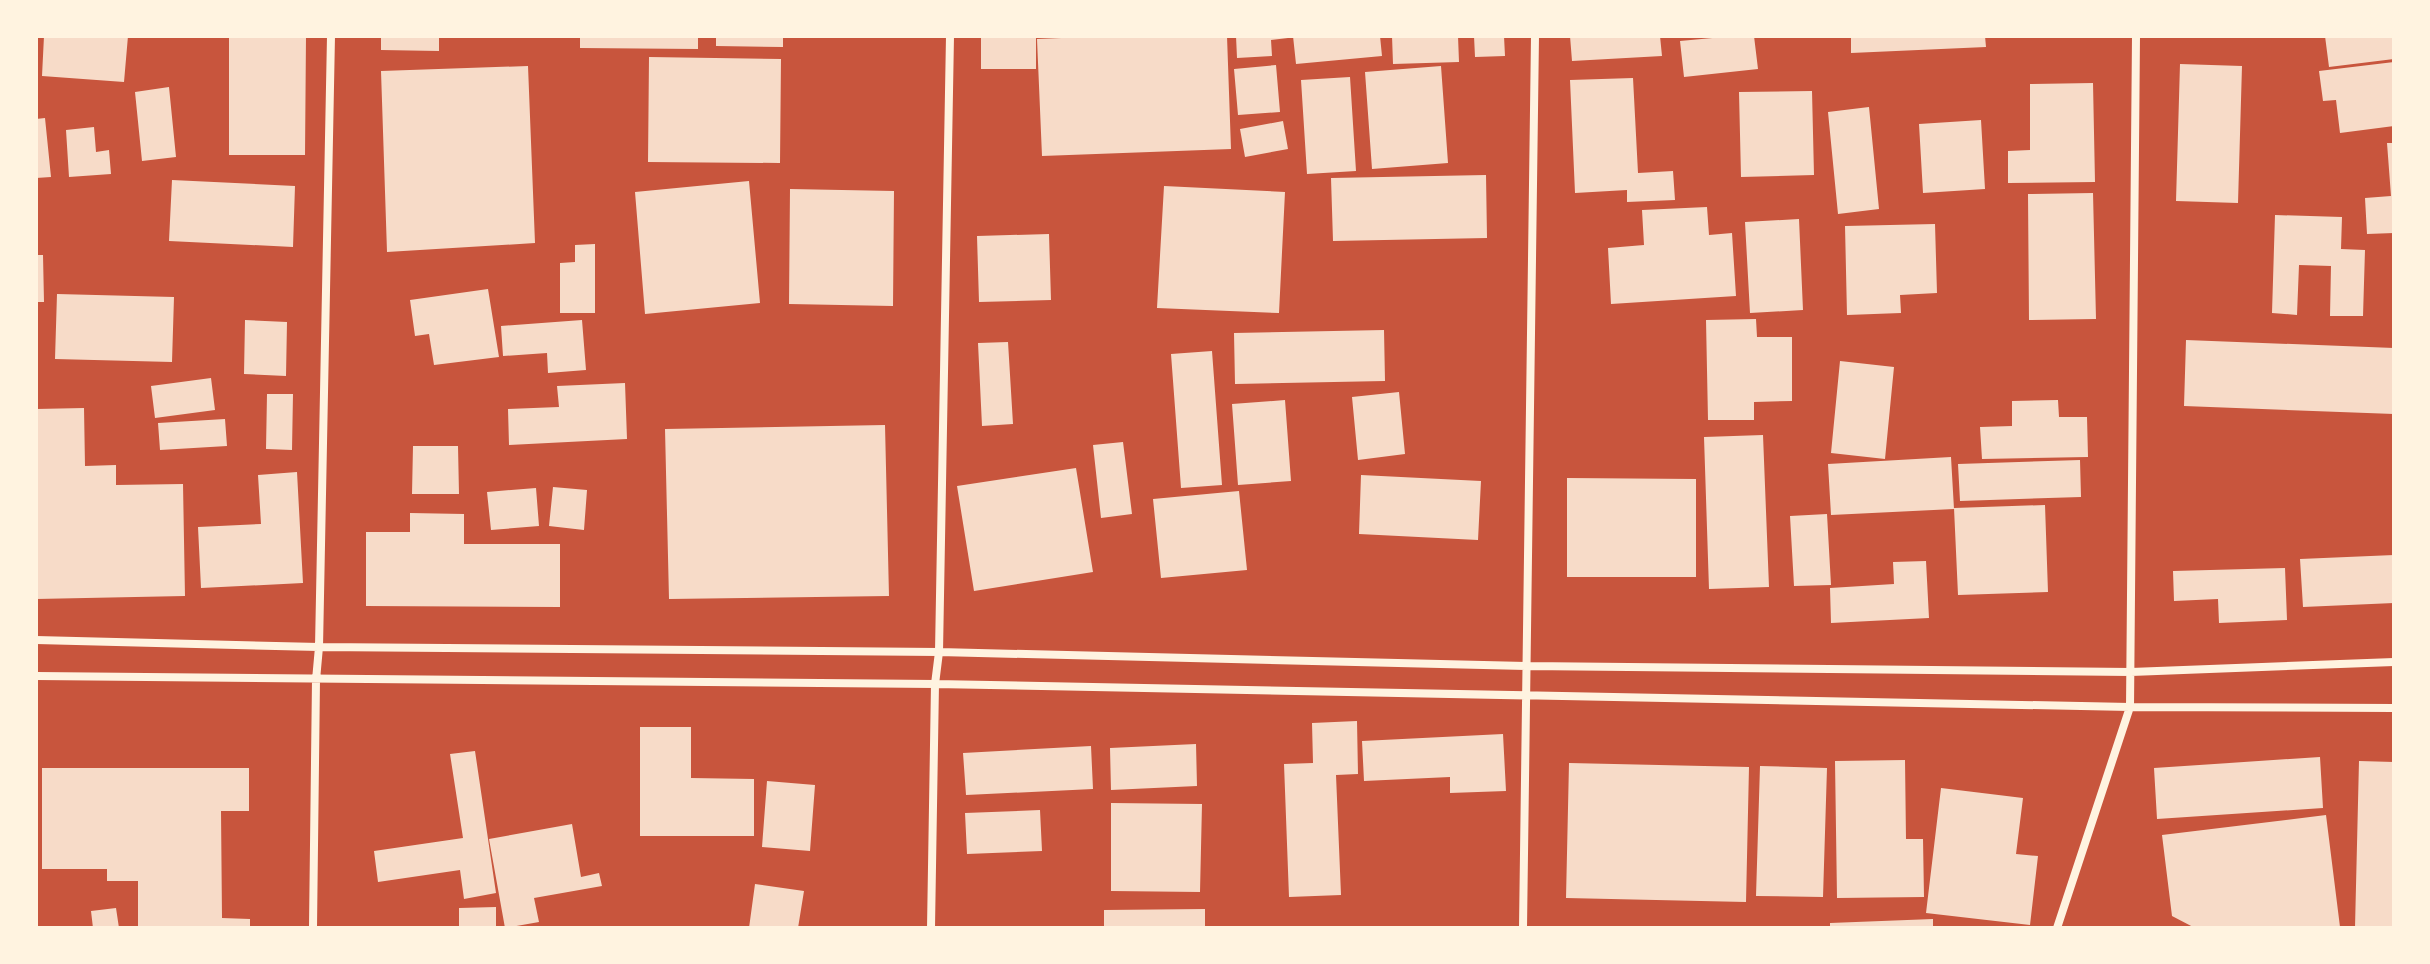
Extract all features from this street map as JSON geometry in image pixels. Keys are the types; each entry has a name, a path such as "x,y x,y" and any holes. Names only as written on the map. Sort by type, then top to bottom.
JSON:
{"street":[{"path":"313,928 331,36"},
{"path":"931,928 950,36"},
{"path":"1523,928 1535,36"},
{"path":"2057,928 2130,707 2136,36"},
{"path":"36,640 319,647 939,652 1527,666 2131,672 2394,662"},
{"path":"36,676 935,684 2130,707 2394,708"}],"building":[{"path":"44,36 128,36 124,82 42,76"},
{"path":"229,36 306,36 305,155 229,155"},
{"path":"381,36 439,36 439,51 381,50"},
{"path":"580,36 698,36 698,49 580,48"},
{"path":"716,36 783,36 783,47 716,46"},
{"path":"1227,36 1231,149 1042,156 1037,39"},
{"path":"1236,36 1288,38 1271,40 1272,56 1237,58"},
{"path":"1293,36 1380,36 1382,56 1296,64"},
{"path":"1392,36 1458,36 1459,62 1393,64"},
{"path":"1474,36 1504,36 1505,56 1475,57"},
{"path":"1570,36 1660,36 1662,56 1572,61"},
{"path":"1754,36 1758,69 1684,77 1680,41"},
{"path":"1851,36 1985,36 1986,47 1851,53"},
{"path":"2325,36 2394,36 2394,59 2329,67"},
{"path":"1036,37 1036,69 981,69 981,38"},
{"path":"649,57 781,59 780,163 648,162"},
{"path":"2394,62 2394,126 2340,133 2336,100 2323,101 2319,71"},
{"path":"2180,64 2242,66 2238,203 2176,201"},
{"path":"1276,65 1280,112 1238,115 1234,69"},
{"path":"528,66 535,243 387,252 381,71"},
{"path":"1441,66 1448,163 1372,169 1365,72"},
{"path":"1350,77 1356,171 1307,174 1301,80"},
{"path":"1633,78 1638,173 1673,171 1675,200 1627,202 1627,190 1575,193 1570,80"},
{"path":"2093,83 2095,182 2008,183 2008,151 2030,150 2030,84"},
{"path":"169,87 176,157 142,161 135,92"},
{"path":"1812,91 1814,175 1741,177 1739,92"},
{"path":"1869,107 1879,209 1838,214 1828,112"},
{"path":"45,118 51,177 36,178 36,119"},
{"path":"1981,120 1985,189 1923,193 1919,124"},
{"path":"1283,121 1288,149 1245,157 1240,129"},
{"path":"94,127 96,152 109,150 111,174 69,177 66,130"},
{"path":"2387,143 2394,143 2394,233 2367,234 2365,198 2391,196"},
{"path":"1486,175 1487,238 1333,241 1331,178"},
{"path":"172,180 295,186 293,247 169,241"},
{"path":"749,181 760,303 645,314 635,192"},
{"path":"1164,186 1285,192 1279,313 1157,308"},
{"path":"790,189 894,191 893,306 789,304"},
{"path":"2093,193 2096,319 2029,320 2028,194"},
{"path":"1707,207 1709,235 1732,233 1736,296 1611,304 1608,248 1644,245 1642,210"},
{"path":"2275,215 2342,217 2341,249 2365,250 2363,316 2330,316 2331,266 2299,265 2297,315 2272,313"},
{"path":"1799,219 1803,310 1750,313 1745,222"},
{"path":"1935,224 1937,293 1900,295 1901,313 1847,315 1845,226"},
{"path":"1049,234 1051,300 979,302 977,236"},
{"path":"595,244 595,313 560,313 560,263 575,262 575,245"},
{"path":"36,255 43,255 44,302 36,302"},
{"path":"488,289 499,357 434,365 429,334 415,336 410,300"},
{"path":"57,294 174,297 172,362 55,359"},
{"path":"1756,319 1757,337 1792,337 1792,401 1754,402 1754,420 1708,420 1706,320"},
{"path":"245,320 287,322 286,376 244,374"},
{"path":"582,320 586,370 548,373 547,353 503,356 501,326"},
{"path":"1384,330 1385,381 1235,384 1234,333"},
{"path":"2186,340 2394,348 2394,414 2184,406"},
{"path":"1008,342 1013,424 982,426 978,343"},
{"path":"1212,351 1222,485 1181,488 1171,354"},
{"path":"1840,361 1894,367 1885,459 1831,453"},
{"path":"211,378 215,410 155,418 151,386"},
{"path":"625,383 627,439 509,445 508,409 559,407 557,386"},
{"path":"1399,392 1405,454 1358,460 1352,397"},
{"path":"267,394 293,394 292,450 266,449"},
{"path":"1285,400 1291,481 1238,485 1232,404"},
{"path":"2058,400 2059,417 2087,417 2088,457 1982,459 1980,427 2012,426 2012,401"},
{"path":"84,408 85,466 116,465 116,485 183,484 185,596 36,599 36,409"},
{"path":"225,419 227,446 160,450 158,423"},
{"path":"885,425 889,596 669,599 665,429"},
{"path":"1763,435 1769,587 1709,589 1704,437"},
{"path":"1123,442 1132,514 1101,518 1093,445"},
{"path":"413,446 458,446 459,494 412,494"},
{"path":"1951,457 1954,509 1831,515 1828,464"},
{"path":"2080,460 2081,497 1960,501 1958,464"},
{"path":"1076,468 1093,572 974,591 957,486"},
{"path":"297,472 303,583 201,588 198,527 261,524 258,475"},
{"path":"1361,475 1481,481 1478,540 1359,534"},
{"path":"1567,478 1696,479 1696,577 1567,577"},
{"path":"553,487 587,490 584,530 549,526"},
{"path":"536,488 539,526 491,530 487,492"},
{"path":"1239,491 1247,570 1161,578 1153,499"},
{"path":"2045,505 2048,592 1958,595 1954,508"},
{"path":"410,513 464,514 464,544 560,544 560,607 366,606 366,532 410,532"},
{"path":"1827,514 1831,585 1794,586 1790,516"},
{"path":"2394,555 2394,603 2303,607 2300,559"},
{"path":"1926,561 1929,618 1831,623 1830,588 1894,584 1893,562"},
{"path":"2285,568 2287,620 2219,623 2218,599 2174,601 2173,571"},
{"path":"1357,721 1358,774 1336,775 1341,895 1289,897 1284,764 1313,763 1312,723"},
{"path":"640,727 691,727 691,778 754,779 754,836 640,836"},
{"path":"1503,734 1506,791 1450,793 1450,777 1364,781 1362,741"},
{"path":"1196,744 1197,786 1111,790 1110,748"},
{"path":"1091,746 1093,789 966,795 963,753"},
{"path":"475,751 496,893 464,899 460,870 378,882 374,851 463,838 450,754"},
{"path":"2320,757 2323,808 2157,819 2154,768"},
{"path":"1905,760 1906,839 1923,839 1924,897 1837,898 1835,761"},
{"path":"2359,761 2394,762 2394,928 2355,928"},
{"path":"1569,763 1749,767 1746,902 1566,898"},
{"path":"1760,766 1827,768 1823,897 1756,896"},
{"path":"42,768 249,768 249,811 221,811 222,918 250,919 250,928 138,928 138,881 107,881 107,869 42,869"},
{"path":"767,781 815,785 810,851 762,847"},
{"path":"1941,788 2023,798 2016,854 2038,856 2030,925 1926,913"},
{"path":"1111,803 1202,804 1200,892 1111,891"},
{"path":"1040,810 1042,851 967,854 965,813"},
{"path":"2326,815 2340,927 2195,928 2172,916 2162,835"},
{"path":"572,824 581,877 599,873 602,886 534,898 539,922 505,928 489,839"},
{"path":"755,884 804,891 798,928 749,928"},
{"path":"496,907 496,928 459,928 459,908"},
{"path":"116,908 119,928 93,928 91,911"},
{"path":"1205,909 1205,928 1104,928 1104,910"},
{"path":"1933,919 1933,928 1830,928 1830,923"}]}
